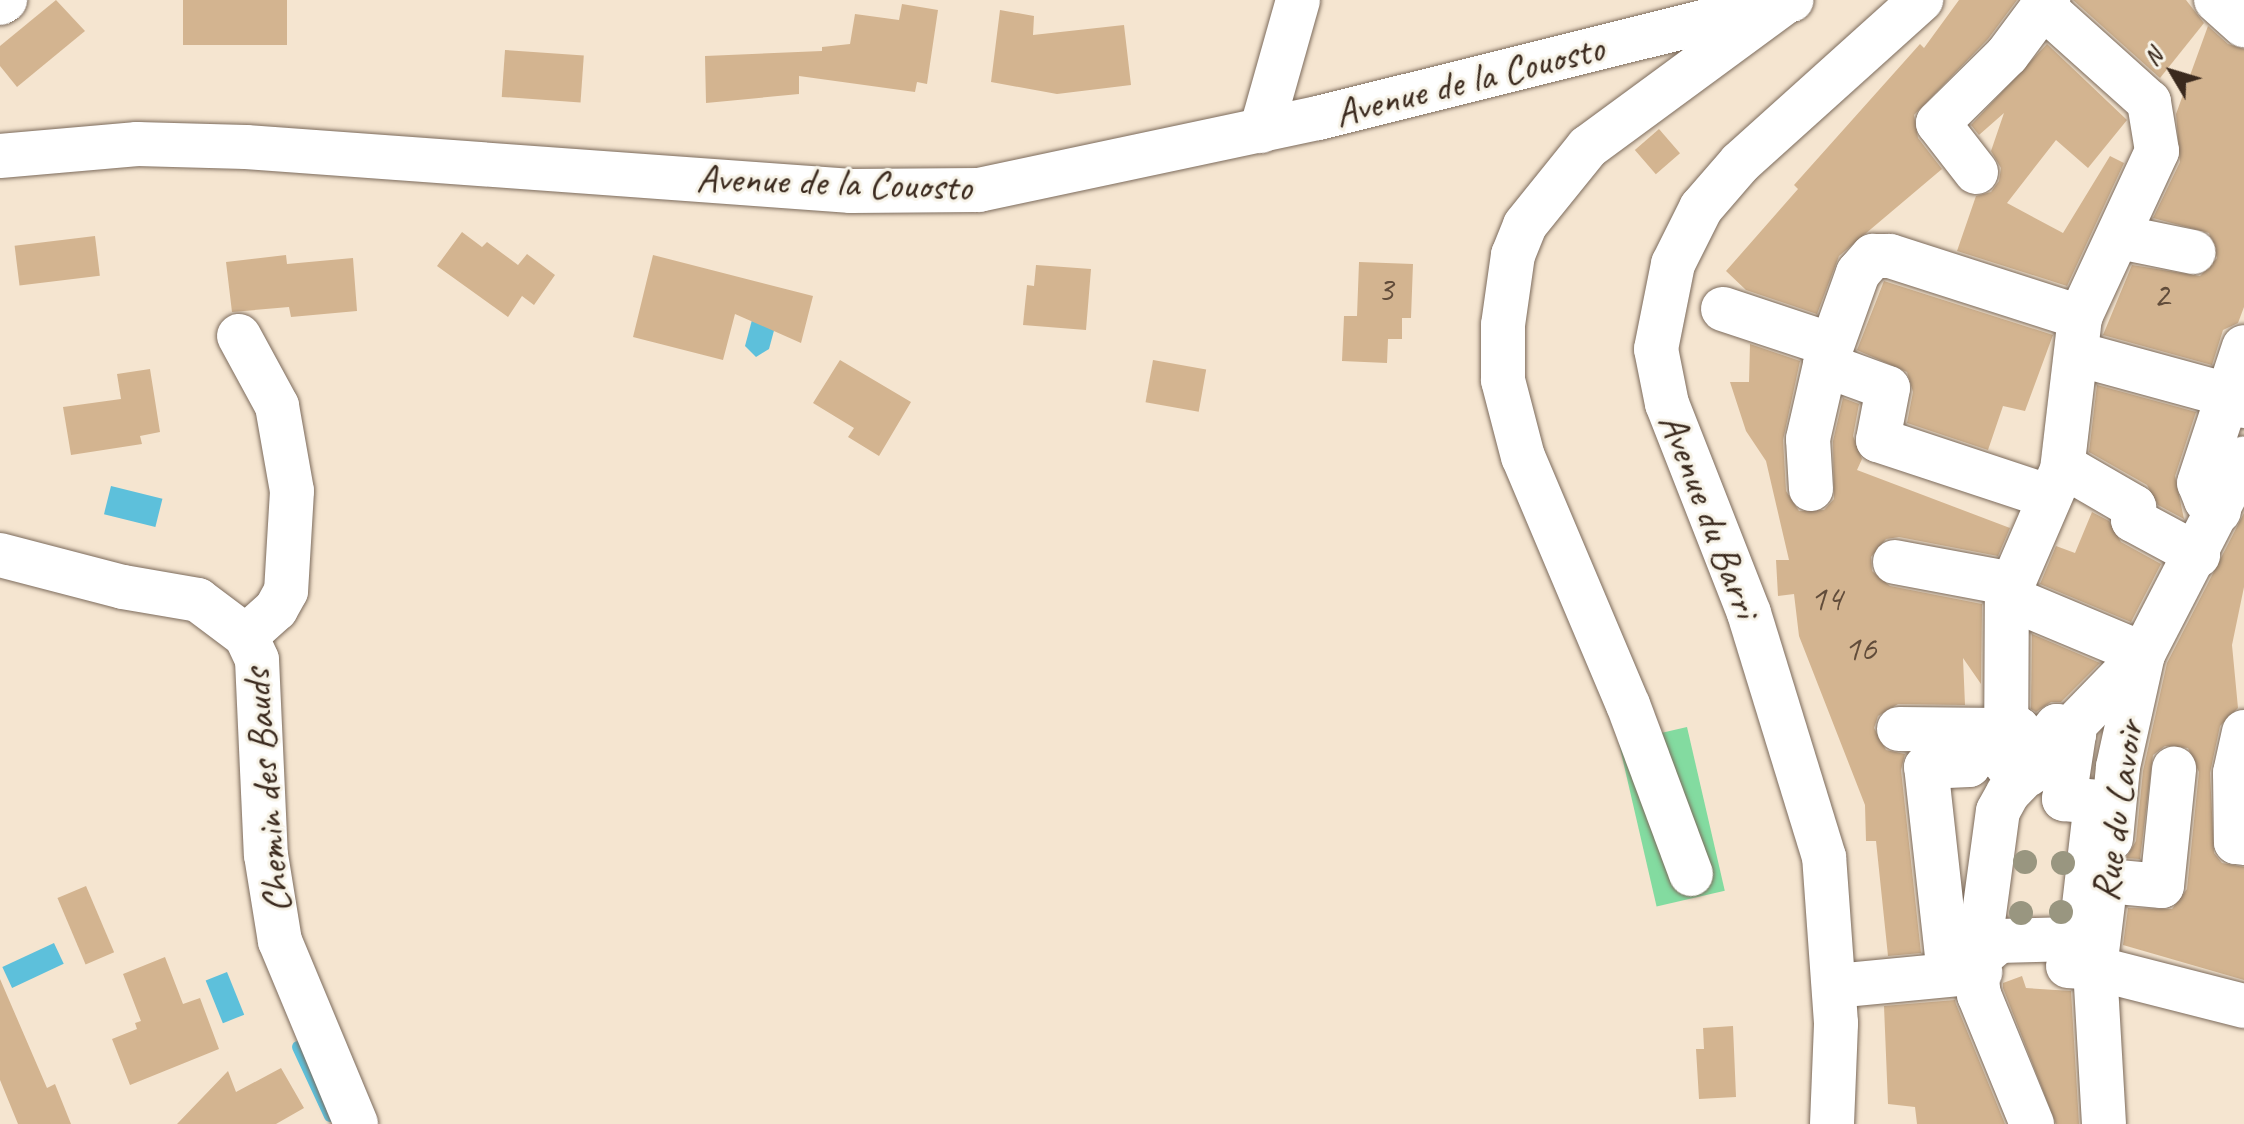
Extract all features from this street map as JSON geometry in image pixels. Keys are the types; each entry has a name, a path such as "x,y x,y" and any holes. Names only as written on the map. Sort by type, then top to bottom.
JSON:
{"street":[{"path":"1261,131 1298,0"},
{"name":"Avenue du Barri","path":"1832,1124 1835,986 1824,857 1749,613 1667,404 1656,349 1673,264 1701,208 1740,163 1921,0"},
{"path":"2216,0 2244,25"},
{"path":"1691,874 1628,705 1523,457 1503,380 1503,325 1513,255 1525,225 1588,147 1789,1"},
{"name":"Avenue de la Couosto","path":"0,156 137,144 246,147 851,191 979,190 1261,131 1789,1"},
{"path":"1976,172 1938,123 2007,55 2046,4 2149,102 2157,151 2080,332 2061,484 2010,591 2015,747"},
{"path":"2120,237 2193,252"},
{"path":"1811,489 1808,439 1828,355 1858,273 1873,256 1890,256 2080,332 2241,434"},
{"path":"1723,309 1828,355 1888,388 1878,440 2061,484 2134,507 2133,520 2198,555"},
{"name":"Chemin des Bauds","path":"239,336 277,406 292,491 286,591 276,609 246,636"},
{"path":"2067,731 2143,654 2219,511 2241,434 2244,347"},
{"path":"2219,511 2206,500 2199,483 2241,434"},
{"name":"Chemin des Bauds","path":"0,555 123,587 198,600 246,636 257,660 266,855 280,941 356,1124"},
{"path":"1895,562 2010,591 2143,654"},
{"name":"Rue du Lavoir","path":"2104,1124 2095,968 2118,767 2143,654"},
{"path":"1976,967 1999,941 2072,939 2081,931 2096,802 2064,799 2074,734 2057,726 2046,739 2032,744 2021,739 2018,729 2008,793 1998,811 1976,967 1979,995 2032,1124"},
{"path":"1899,729 2015,747"},
{"path":"1976,967 1948,965 1926,767 1969,765 1967,738 2015,747"},
{"path":"2118,767 2174,769 2240,753 2236,842 2244,843"},
{"path":"2107,881 2162,886 2174,769"},
{"path":"1835,986 1976,967 2033,964 2095,968 2244,1006"}],"green space":[{"path":"1687,727 1725,891 1657,906 1619,743"}],"water":[{"path":"756,305 779,312 769,349 756,357 745,346"},
{"path":"111,486 162,499 155,527 104,514"},
{"path":"54,943 64,964 12,988 2,967"},
{"path":"227,972 244,1015 223,1023 206,981"}],"building":[{"path":"56,0 85,31 17,87 0,66 0,46"},
{"path":"183,0 287,0 287,45 183,45"},
{"path":"1959,0 2017,0 1988,39 1914,115 1918,138 1942,169 1839,256 1817,314 1746,290 1726,271 1798,189 1794,185 1920,44 1924,48"},
{"path":"2073,0 2186,0 2204,23 2160,78"},
{"path":"902,4 938,10 927,84 917,82 915,92 799,76 799,94 706,103 705,56 822,51 822,47 850,44 855,14 899,20"},
{"path":"1000,10 1034,16 1033,35 1124,25 1131,85 1057,94 991,82"},
{"path":"2208,26 2228,44 2244,49 2244,307 2238,323 2223,330 2212,365 2103,335 2132,265 2200,276 2217,258 2209,233 2153,218 2180,162 2176,114"},
{"path":"2047,44 2127,120 2088,168 2056,140 2007,203 2063,233 2110,156 2124,163 2067,286 1957,251 1976,196 1991,192 1999,181 2001,168 1991,151 2004,113 1979,135 1971,125"},
{"path":"505,50 584,56 581,102 502,97"},
{"path":"1659,129 1680,153 1656,174 1635,150"},
{"path":"462,232 482,247 487,242 518,265 527,254 555,275 534,305 522,296 508,317 437,266"},
{"path":"95,236 100,276 19,286 15,246"},
{"path":"286,255 287,264 353,258 357,311 291,317 289,307 232,312 226,262"},
{"path":"653,255 813,296 801,343 735,314 723,360 633,337"},
{"path":"1359,262 1413,264 1411,318 1402,318 1402,339 1388,339 1387,363 1342,361 1344,316 1357,316"},
{"path":"1036,265 1091,269 1086,330 1023,325 1027,285 1034,286"},
{"path":"1884,281 2053,335 2025,411 2003,406 1988,450 1907,423 1913,392 1907,372 1857,350"},
{"path":"1750,344 1800,361 1783,440 1786,491 1799,511 1824,510 1834,499 1833,441 1843,398 1859,404 1853,436 1862,459 1857,470 2010,528 1998,556 1899,537 1886,539 1871,557 1872,571 1890,586 1982,604 1981,684 1963,658 1965,705 1898,704 1878,716 1874,728 1886,750 1905,754 1901,770 1921,953 1888,956 1876,841 1866,841 1865,805 1799,636 1794,594 1778,596 1776,560 1789,560 1766,461 1746,431 1730,382 1749,382"},
{"path":"840,360 911,402 879,456 848,437 854,428 813,403"},
{"path":"1153,360 1206,369 1199,412 1146,402"},
{"path":"150,369 160,432 140,436 142,444 71,455 63,407 121,399 117,374"},
{"path":"2097,385 2196,412 2175,476 2184,519 2158,505 2147,485 2089,452"},
{"path":"2092,512 2109,521 2121,542 2161,564 2131,622 2040,584 2056,546 2075,553"},
{"path":"2244,513 2244,587 2232,645 2238,708 2220,726 2210,773 2214,853 2222,863 2244,867 2244,980 2123,945 2128,908 2172,909 2187,889 2199,772 2188,748 2165,746 2153,755 2140,859 2126,858 2136,841 2143,771 2167,663"},
{"path":"2032,634 2100,663 2061,702 2051,702 2036,712 2031,709"},
{"path":"86,886 114,952 86,964 57,898"},
{"path":"165,957 183,1004 200,998 219,1049 130,1085 112,1039 137,1029 135,1023 141,1021 123,974"},
{"path":"2022,976 2026,988 2071,991 2079,1124 2056,1124 2003,988 2003,983"},
{"path":"0,979 47,1088 55,1084 71,1124 18,1124 0,1080"},
{"path":"1955,1000 2005,1124 1917,1124 1915,1107 1888,1104 1884,1006"},
{"path":"1733,1026 1736,1097 1699,1099 1696,1049 1704,1049 1703,1028"},
{"path":"281,1068 304,1108 276,1124 177,1124 228,1071 236,1092"}],"waterway":[{"path":"298,1047 330,1116"}]}
